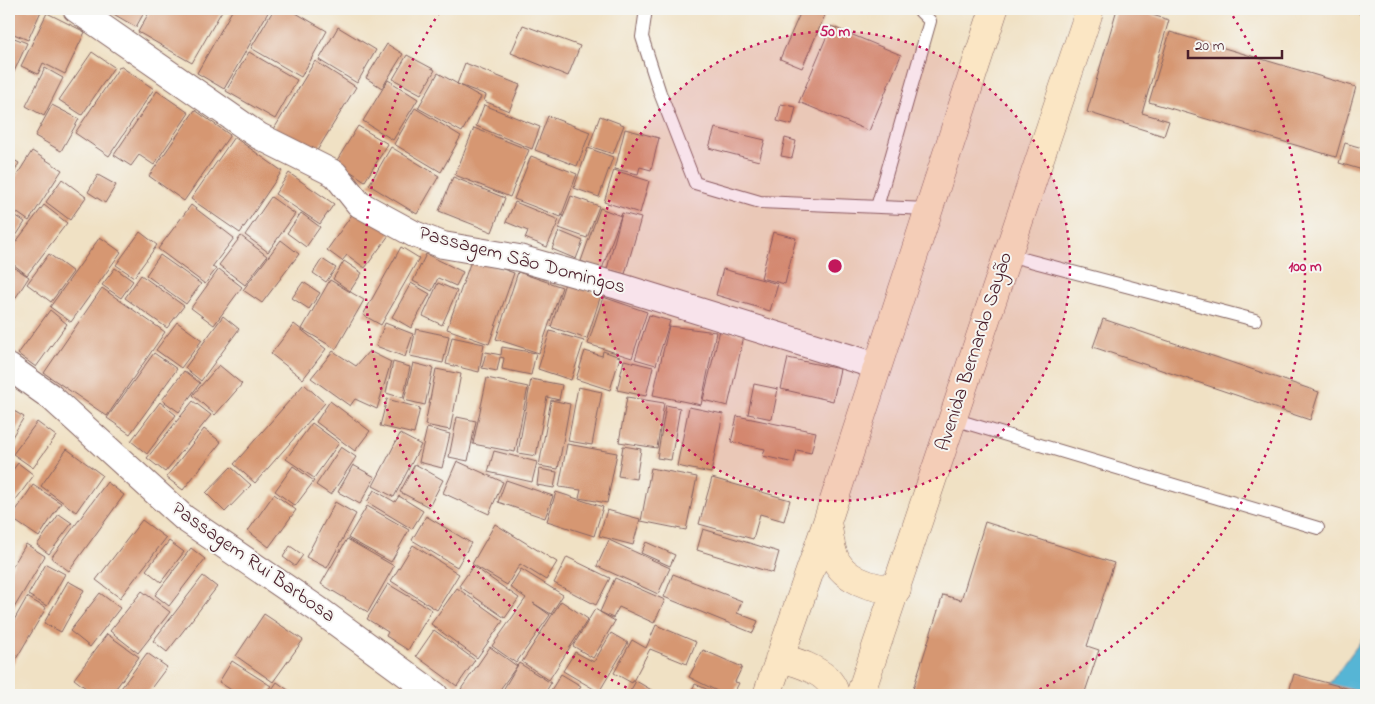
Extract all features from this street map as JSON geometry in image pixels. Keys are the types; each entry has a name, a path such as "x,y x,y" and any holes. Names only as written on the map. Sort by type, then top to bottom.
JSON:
{"main road":[{"path":"766,695 827,522 994,9"},
{"name":"Avenida Bernardo Sayão","path":"860,695 1090,9"},
{"path":"827,522 833,555 848,574 871,587 897,589"},
{"path":"779,659 804,664 816,670 835,690 836,695"}],"street":[{"name":"Passagem São Domingos","path":"76,9 259,136 335,174 359,204 414,234 443,245 519,258 564,270 877,366"},
{"name":"Passagem Rui Barbosa","path":"9,367 51,396 184,518 319,610 435,695"}],"lane":[{"path":"646,9 642,37 660,93 695,183 760,202 928,209"},
{"path":"877,207 930,21 918,9"},
{"path":"1008,255 1255,320"},
{"path":"953,419 1318,528"}],"water":[{"path":"1366,634 1366,695 1321,695"}],"building":[{"path":"10,9 42,9 28,40 9,32"},
{"path":"105,9 146,9 136,27"},
{"path":"151,9 223,9 192,63 138,32"},
{"path":"233,9 270,9 224,89 197,73"},
{"path":"274,9 289,9 327,31 301,77 251,48"},
{"path":"802,9 812,9 825,15 802,68 780,59"},
{"path":"1117,9 1132,9 1169,20 1142,113 1169,121 1164,136 1087,112"},
{"path":"47,13 85,32 65,74 43,63 38,74 21,66"},
{"path":"523,25 580,46 568,76 511,53"},
{"path":"831,26 901,55 869,131 799,102"},
{"path":"338,27 376,50 357,83 319,60"},
{"path":"1170,32 1356,87 1336,157 1149,102"},
{"path":"9,36 27,43 13,74 9,72"},
{"path":"387,44 403,54 382,88 366,78"},
{"path":"92,52 114,67 82,115 59,100"},
{"path":"249,52 297,80 275,119 226,91"},
{"path":"407,55 435,70 421,94 393,79"},
{"path":"315,61 356,87 315,154 274,129"},
{"path":"465,63 520,85 509,111 484,101 486,95 457,84"},
{"path":"120,66 154,89 109,156 75,133"},
{"path":"45,68 63,78 44,116 26,106"},
{"path":"438,73 481,97 462,132 418,108"},
{"path":"388,80 418,99 393,140 363,121"},
{"path":"157,91 189,113 154,165 139,155 131,166 114,155"},
{"path":"781,104 796,107 792,125 777,121"},
{"path":"52,105 79,119 61,151 35,136"},
{"path":"484,105 540,127 532,149 476,126"},
{"path":"415,108 461,136 441,172 394,144"},
{"path":"195,110 230,135 184,201 149,176"},
{"path":"548,116 590,132 577,166 535,150"},
{"path":"600,116 624,125 613,154 589,146"},
{"path":"358,126 388,144 365,181 336,162"},
{"path":"474,128 529,150 510,197 455,175"},
{"path":"715,128 765,140 759,161 709,148"},
{"path":"625,129 659,138 651,170 640,167 638,174 615,169"},
{"path":"234,137 282,171 240,233 191,199"},
{"path":"785,138 796,141 792,158 781,156"},
{"path":"1345,143 1366,149 1366,171 1339,163"},
{"path":"391,147 439,176 417,214 369,185"},
{"path":"588,148 613,157 599,197 574,188"},
{"path":"32,151 62,170 29,221 9,207 9,188"},
{"path":"531,156 577,174 561,217 514,199"},
{"path":"9,157 19,163 10,181 9,180"},
{"path":"614,170 649,181 640,213 604,202"},
{"path":"289,173 334,204 320,224 275,194"},
{"path":"98,175 116,185 105,203 88,192"},
{"path":"453,177 505,198 492,232 439,211"},
{"path":"62,179 86,197 70,220 46,202"},
{"path":"571,196 599,206 587,238 559,228"},
{"path":"271,197 295,214 268,252 245,235"},
{"path":"515,202 559,220 547,247 525,238 528,231 506,222"},
{"path":"44,205 67,223 27,275 9,261 9,251"},
{"path":"191,205 234,238 212,267 216,269 205,284 158,249"},
{"path":"358,206 392,231 365,268 347,255 342,261 327,250"},
{"path":"600,208 621,216 602,269 581,261"},
{"path":"9,211 25,222 9,247"},
{"path":"301,213 320,227 306,247 287,233"},
{"path":"622,213 641,218 625,274 607,269"},
{"path":"559,231 583,241 576,259 552,249"},
{"path":"140,232 157,245 134,277 116,265"},
{"path":"773,232 796,238 785,284 761,278"},
{"path":"241,236 267,256 245,285 219,265"},
{"path":"100,237 121,252 71,322 50,307"},
{"path":"281,240 299,254 262,303 243,290"},
{"path":"401,247 419,258 381,325 363,315"},
{"path":"49,254 73,272 51,302 27,284"},
{"path":"426,254 463,272 456,286 438,278 432,291 413,281"},
{"path":"160,255 201,284 186,304 146,275"},
{"path":"472,258 514,273 489,344 447,329"},
{"path":"322,259 336,268 326,282 313,273"},
{"path":"344,261 362,273 350,291 333,279"},
{"path":"9,264 29,277 9,308"},
{"path":"115,268 133,281 121,298 102,285"},
{"path":"219,269 242,287 214,325 191,308"},
{"path":"723,269 778,284 770,311 716,295"},
{"path":"518,272 562,287 539,353 496,339"},
{"path":"141,275 184,306 167,328 125,298"},
{"path":"330,280 364,300 336,349 302,329"},
{"path":"303,282 320,293 309,309 292,298"},
{"path":"411,283 430,294 411,328 392,317"},
{"path":"438,283 457,291 442,325 423,316"},
{"path":"565,283 601,295 587,339 551,327"},
{"path":"102,288 165,332 107,416 44,373"},
{"path":"603,297 647,312 632,358 588,344"},
{"path":"50,310 67,324 36,367 18,354"},
{"path":"649,315 670,321 656,365 635,359"},
{"path":"223,316 239,329 201,381 185,368"},
{"path":"1103,319 1319,392 1310,420 1093,347"},
{"path":"177,322 202,340 181,368 156,350"},
{"path":"385,323 413,334 405,357 376,346"},
{"path":"294,324 326,349 303,379 271,354"},
{"path":"669,326 716,332 701,405 653,395"},
{"path":"416,329 449,336 443,363 410,356"},
{"path":"720,330 744,336 728,406 703,400"},
{"path":"550,331 584,341 571,380 538,369"},
{"path":"452,337 484,344 479,372 446,364"},
{"path":"502,347 536,353 531,375 502,369 504,358 500,357 497,371 482,368 486,352 501,355"},
{"path":"333,351 356,366 369,351 391,362 377,409 355,399 350,406 311,378"},
{"path":"585,351 602,356 603,351 620,357 610,390 576,379"},
{"path":"154,353 177,369 130,434 107,418"},
{"path":"788,358 840,369 833,401 781,389"},
{"path":"624,360 653,367 646,396 617,390"},
{"path":"393,362 410,367 403,398 386,393"},
{"path":"413,363 433,368 425,405 404,400"},
{"path":"219,365 242,384 215,415 193,395"},
{"path":"436,369 461,374 450,430 425,425"},
{"path":"184,371 200,383 179,412 162,400"},
{"path":"487,378 528,387 515,452 473,444"},
{"path":"531,379 562,385 559,400 547,397 536,456 518,453"},
{"path":"304,384 325,403 255,483 234,464"},
{"path":"754,384 778,389 772,419 748,414"},
{"path":"578,387 602,392 592,445 568,441"},
{"path":"627,397 664,403 657,448 619,442"},
{"path":"387,399 420,408 414,434 380,426"},
{"path":"551,400 570,404 558,469 539,466"},
{"path":"193,401 211,415 165,472 147,458"},
{"path":"330,401 370,431 355,451 316,422"},
{"path":"160,402 176,415 147,454 131,441"},
{"path":"666,405 680,408 671,460 657,458"},
{"path":"689,407 723,414 711,473 677,466"},
{"path":"9,408 24,417 9,442"},
{"path":"737,416 816,432 811,453 797,450 794,463 763,456 765,449 731,442"},
{"path":"457,417 476,421 468,461 449,457"},
{"path":"37,422 56,436 33,468 13,454"},
{"path":"312,423 339,443 314,478 286,459"},
{"path":"427,428 450,434 442,468 419,462"},
{"path":"204,429 221,442 183,490 166,477"},
{"path":"400,434 421,445 394,497 373,486"},
{"path":"567,444 617,453 607,503 579,498 581,490 559,487"},
{"path":"623,446 641,449 636,479 618,476"},
{"path":"341,447 356,457 331,495 316,485"},
{"path":"67,449 102,475 76,512 41,486"},
{"path":"494,451 537,462 532,482 488,472"},
{"path":"457,461 503,482 489,514 443,493"},
{"path":"18,463 34,475 9,509 9,475"},
{"path":"415,464 443,480 429,507 400,492"},
{"path":"353,465 375,477 360,504 338,492"},
{"path":"293,466 314,481 295,506 275,491"},
{"path":"231,467 251,485 225,512 206,493"},
{"path":"651,468 697,477 686,530 641,521"},
{"path":"539,469 557,472 554,488 537,485"},
{"path":"712,478 790,500 784,521 760,514 753,539 699,524"},
{"path":"506,480 553,496 545,518 498,502"},
{"path":"107,482 124,495 69,571 51,558"},
{"path":"33,485 61,503 39,537 11,518"},
{"path":"374,490 395,502 399,496 423,511 412,529 367,502"},
{"path":"556,492 603,507 594,536 547,521"},
{"path":"274,494 296,510 269,547 248,531"},
{"path":"335,502 356,514 327,568 306,557"},
{"path":"367,506 409,530 391,562 348,538"},
{"path":"607,510 640,519 633,545 599,536"},
{"path":"59,514 72,523 49,554 37,545"},
{"path":"426,516 471,543 457,567 412,540"},
{"path":"142,520 166,538 120,598 96,580"},
{"path":"985,522 1114,563 1087,646 1099,650 1084,695 933,695 913,689 943,595 961,600"},
{"path":"495,524 557,562 546,580 520,564 507,585 472,564"},
{"path":"703,529 779,552 773,573 697,550"},
{"path":"347,539 394,566 368,612 321,584"},
{"path":"609,540 670,568 658,594 597,566"},
{"path":"169,541 184,552 161,582 146,570"},
{"path":"646,542 675,555 670,566 641,553"},
{"path":"26,544 45,556 11,613 9,611 9,572"},
{"path":"413,545 459,574 437,610 391,581"},
{"path":"290,546 303,555 295,566 283,557"},
{"path":"191,548 205,559 169,606 155,595"},
{"path":"567,557 610,578 596,605 554,583"},
{"path":"46,564 65,574 47,606 28,595"},
{"path":"473,566 519,598 505,618 459,586"},
{"path":"521,569 563,595 551,614 533,603 550,615 516,663 492,646 526,598 510,587"},
{"path":"673,574 742,601 737,613 758,621 753,633 664,597"},
{"path":"203,576 217,587 167,652 153,641"},
{"path":"615,578 665,600 654,623 619,607 613,618 600,612"},
{"path":"68,581 84,590 61,632 44,623"},
{"path":"388,584 432,610 408,650 386,636 388,632 367,619"},
{"path":"457,588 503,621 477,658 431,624"},
{"path":"142,591 170,612 138,653 110,631"},
{"path":"100,593 120,608 90,647 70,631"},
{"path":"27,597 46,608 9,671 9,629"},
{"path":"561,601 588,619 549,680 522,662"},
{"path":"595,609 615,621 593,658 573,646"},
{"path":"264,614 303,640 273,682 236,656"},
{"path":"656,625 696,642 687,664 650,649 632,683 614,673 632,640 646,648"},
{"path":"434,630 475,660 457,686 416,656"},
{"path":"611,633 628,643 599,692 563,671 575,652 594,662"},
{"path":"107,634 139,657 111,695 95,695 74,679"},
{"path":"490,647 517,666 496,695 470,695 461,689"},
{"path":"703,650 742,667 735,682 739,683 733,695 725,695 689,677"},
{"path":"147,653 167,667 146,695 116,695"},
{"path":"232,661 271,686 264,695 239,695 219,682"},
{"path":"519,663 551,683 544,695 500,695"},
{"path":"561,674 581,686 575,695 548,695"},
{"path":"1294,674 1361,692 1360,695 1288,695"},
{"path":"636,681 655,692 653,695 628,695"},
{"path":"277,682 295,695 268,695"},
{"path":"695,684 720,695 680,695 683,690 690,693"}]}
